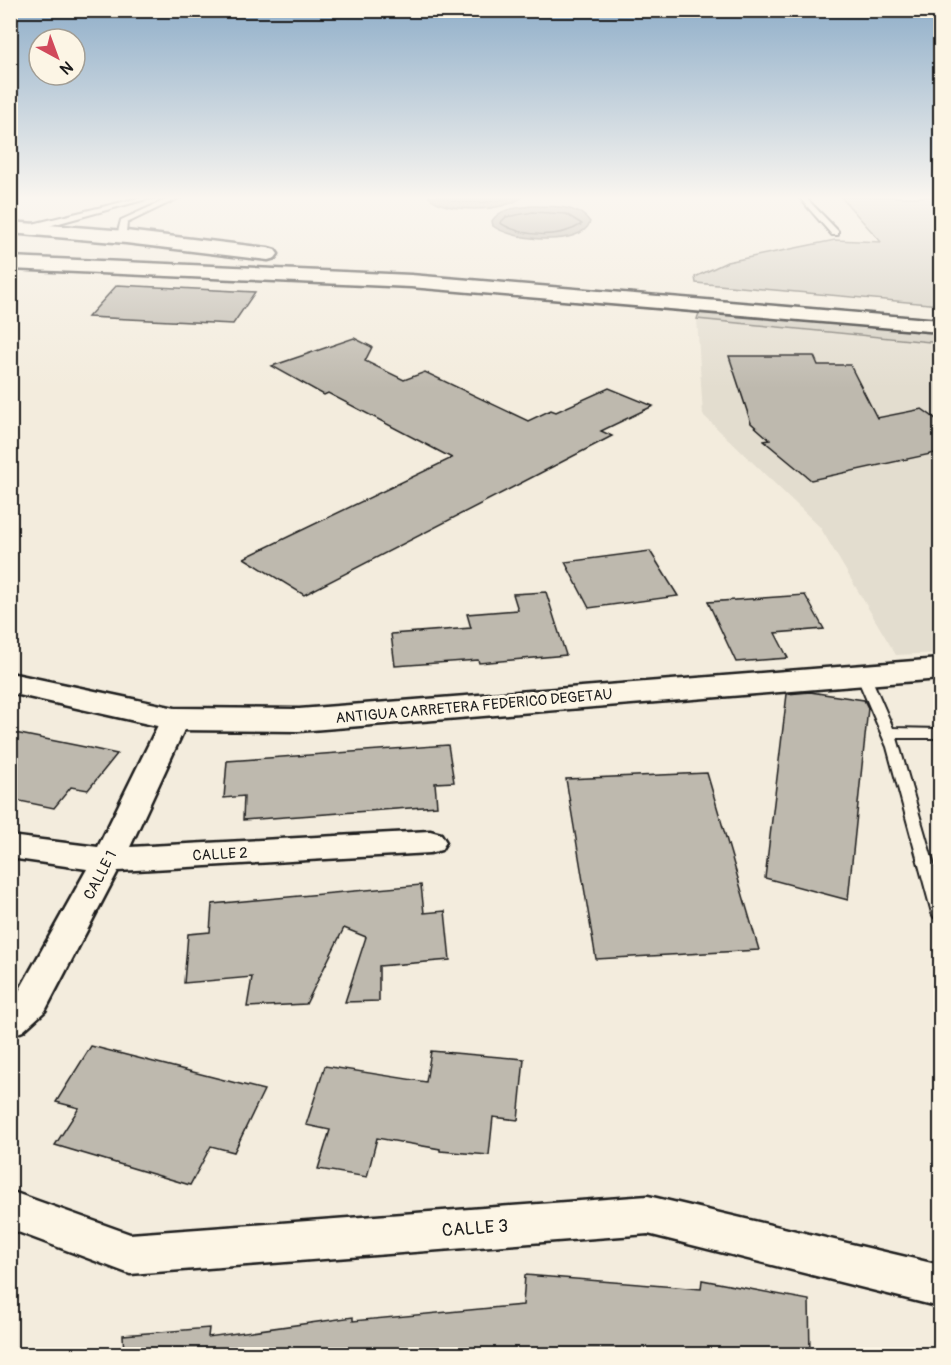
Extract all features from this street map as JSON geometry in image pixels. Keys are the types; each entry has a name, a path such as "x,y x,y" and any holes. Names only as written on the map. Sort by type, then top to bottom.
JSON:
{"main road":[{"path":"289,261 465,269 940,310"},
{"path":"310,261 320,262"},
{"path":"10,263 411,281 940,326"},
{"name":"ANTIGUA CARRETERA FEDERICO DEGETAU","path":"10,683 175,719 299,720 940,669"}],"street":[{"name":"CALLE 1","path":"10,1021 32,1001 108,860 175,719"},
{"name":"CALLE 2","path":"10,847 108,860 430,842"},
{"name":"CALLE 3","path":"10,1210 130,1254 648,1215 940,1286"}],"lane":[{"path":"863,675 888,733 940,913"},
{"path":"888,733 940,733"}],"shaded area":[{"path":"940,261 940,305 696,283 695,277 727,262"},
{"path":"700,310 940,333 940,343 697,319"},
{"path":"697,319 940,343 940,653 896,655 820,527 703,415"}],"building":[{"path":"117,285 255,292 233,324 88,317"},
{"path":"354,338 372,347 365,361 404,380 425,372 528,421 551,410 556,412 609,388 653,406 601,431 612,436 304,595 244,558 452,458 328,393 324,395 272,366"},
{"path":"729,356 814,356 818,365 850,365 877,418 922,409 940,422 940,452 811,480 764,441 770,440 751,423"},
{"path":"650,551 678,596 589,608 565,562"},
{"path":"546,592 566,655 479,663 478,660 395,666 391,634 471,628 467,614 518,610 513,594"},
{"path":"805,595 824,629 775,633 788,658 736,662 708,602"},
{"path":"810,692 864,700 868,708 848,900 765,878 787,694"},
{"path":"10,732 117,754 88,790 71,787 54,808 10,799"},
{"path":"448,745 454,782 435,783 437,806 243,820 244,796 224,798 227,761"},
{"path":"707,773 759,950 596,959 566,779"},
{"path":"421,885 424,913 445,911 450,960 379,966 379,1001 345,1002 366,937 344,928 306,1004 247,1007 252,977 184,983 188,934 210,932 212,904"},
{"path":"91,1046 264,1090 234,1152 211,1146 190,1185 55,1145 79,1108 56,1102"},
{"path":"431,1051 524,1059 518,1120 493,1117 489,1155 440,1151 440,1149 377,1138 367,1177 318,1169 330,1130 306,1125 325,1066 426,1082"},
{"path":"525,1275 701,1289 702,1280 809,1300 810,1354 124,1354 123,1335 209,1328 208,1337 353,1317 353,1321 523,1305"}]}
